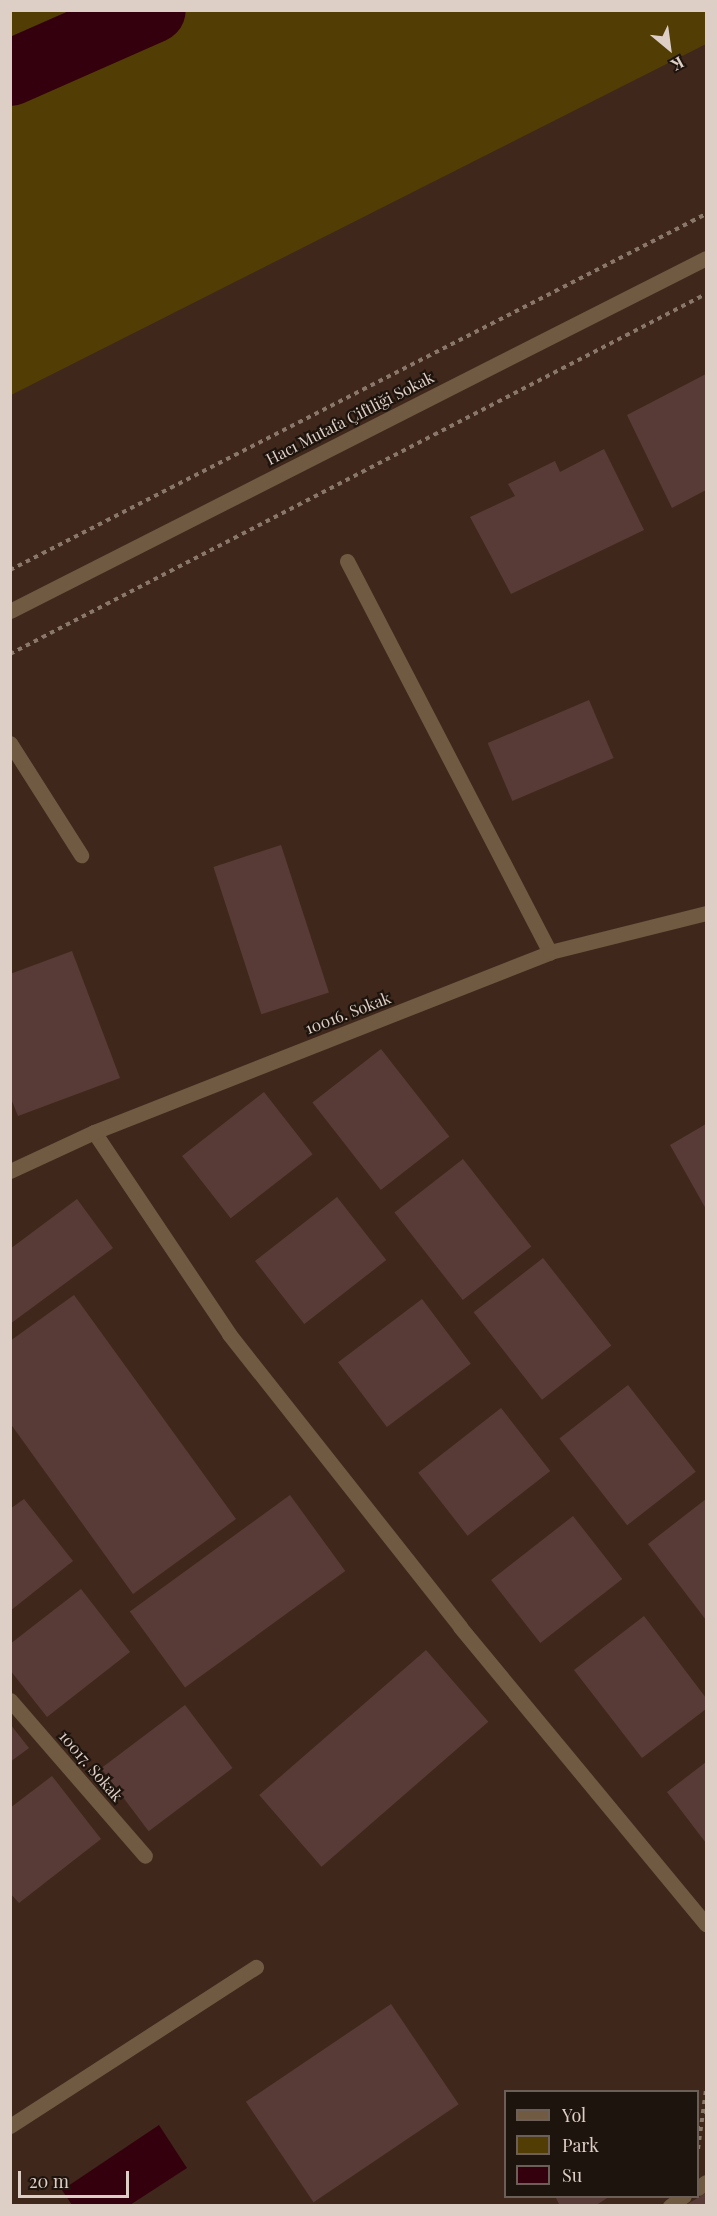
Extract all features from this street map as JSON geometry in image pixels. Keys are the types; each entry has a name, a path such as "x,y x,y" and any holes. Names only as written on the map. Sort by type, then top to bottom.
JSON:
{"street":[{"name":"Hacı Mutafa Çiftliği Sokak","path":"10,611 706,258"},
{"path":"348,561 550,952"},
{"path":"10,743 81,855"},
{"name":"10016. Sokak","path":"10,1171 94,1132 550,952 706,913"},
{"path":"94,1132 229,1334 460,1627 706,1924"},
{"name":"10017. Sokak","path":"10,1700 145,1856"},
{"path":"10,2126 256,1967"}],"path":[{"path":"10,570 706,214"},
{"path":"10,654 706,294"},
{"path":"699,2142 706,2090"}],"green space":[{"path":"11,10 706,10 706,44 11,395"}],"water":[{"path":"159,2125 187,2168 130,2205 72,2205 62,2190"}],"building":[{"path":"706,374 706,490 672,508 627,415"},
{"path":"604,449 644,530 511,594 470,517 515,496 508,484 555,461 560,472"},
{"path":"589,700 614,758 512,801 488,743"},
{"path":"281,845 329,992 261,1014 213,867"},
{"path":"72,951 120,1078 18,1116 10,1096 10,974"},
{"path":"381,1049 449,1136 381,1190 312,1103"},
{"path":"264,1092 313,1154 231,1218 182,1156"},
{"path":"706,1124 706,1209 670,1145"},
{"path":"463,1159 531,1246 463,1300 394,1213"},
{"path":"337,1197 386,1260 304,1324 255,1261"},
{"path":"77,1199 113,1248 10,1324 10,1249"},
{"path":"543,1258 611,1345 542,1400 474,1312"},
{"path":"74,1295 236,1519 133,1594 10,1423 10,1341"},
{"path":"422,1299 471,1364 387,1427 338,1362"},
{"path":"628,1385 696,1472 627,1525 559,1439"},
{"path":"501,1408 550,1471 468,1536 418,1473"},
{"path":"290,1495 345,1571 185,1687 130,1611"},
{"path":"24,1499 73,1561 10,1611 10,1509"},
{"path":"706,1499 706,1620 648,1544"},
{"path":"573,1516 622,1579 540,1643 491,1580"},
{"path":"81,1589 130,1652 47,1717 10,1670 10,1644"},
{"path":"644,1616 706,1698 706,1709 642,1758 574,1670"},
{"path":"426,1650 488,1722 322,1867 259,1795"},
{"path":"185,1705 233,1768 149,1831 101,1768"},
{"path":"10,1724 29,1748 10,1762"},
{"path":"706,1762 706,1843 667,1792"},
{"path":"52,1776 101,1839 19,1903 10,1893 10,1808"},
{"path":"391,2004 459,2104 314,2202 246,2102"},
{"path":"706,2193 706,2206 684,2206 699,2198"},
{"path":"556,2198 607,2198 595,2206 560,2206"}],"waterway":[{"path":"10,73 153,10"}]}
